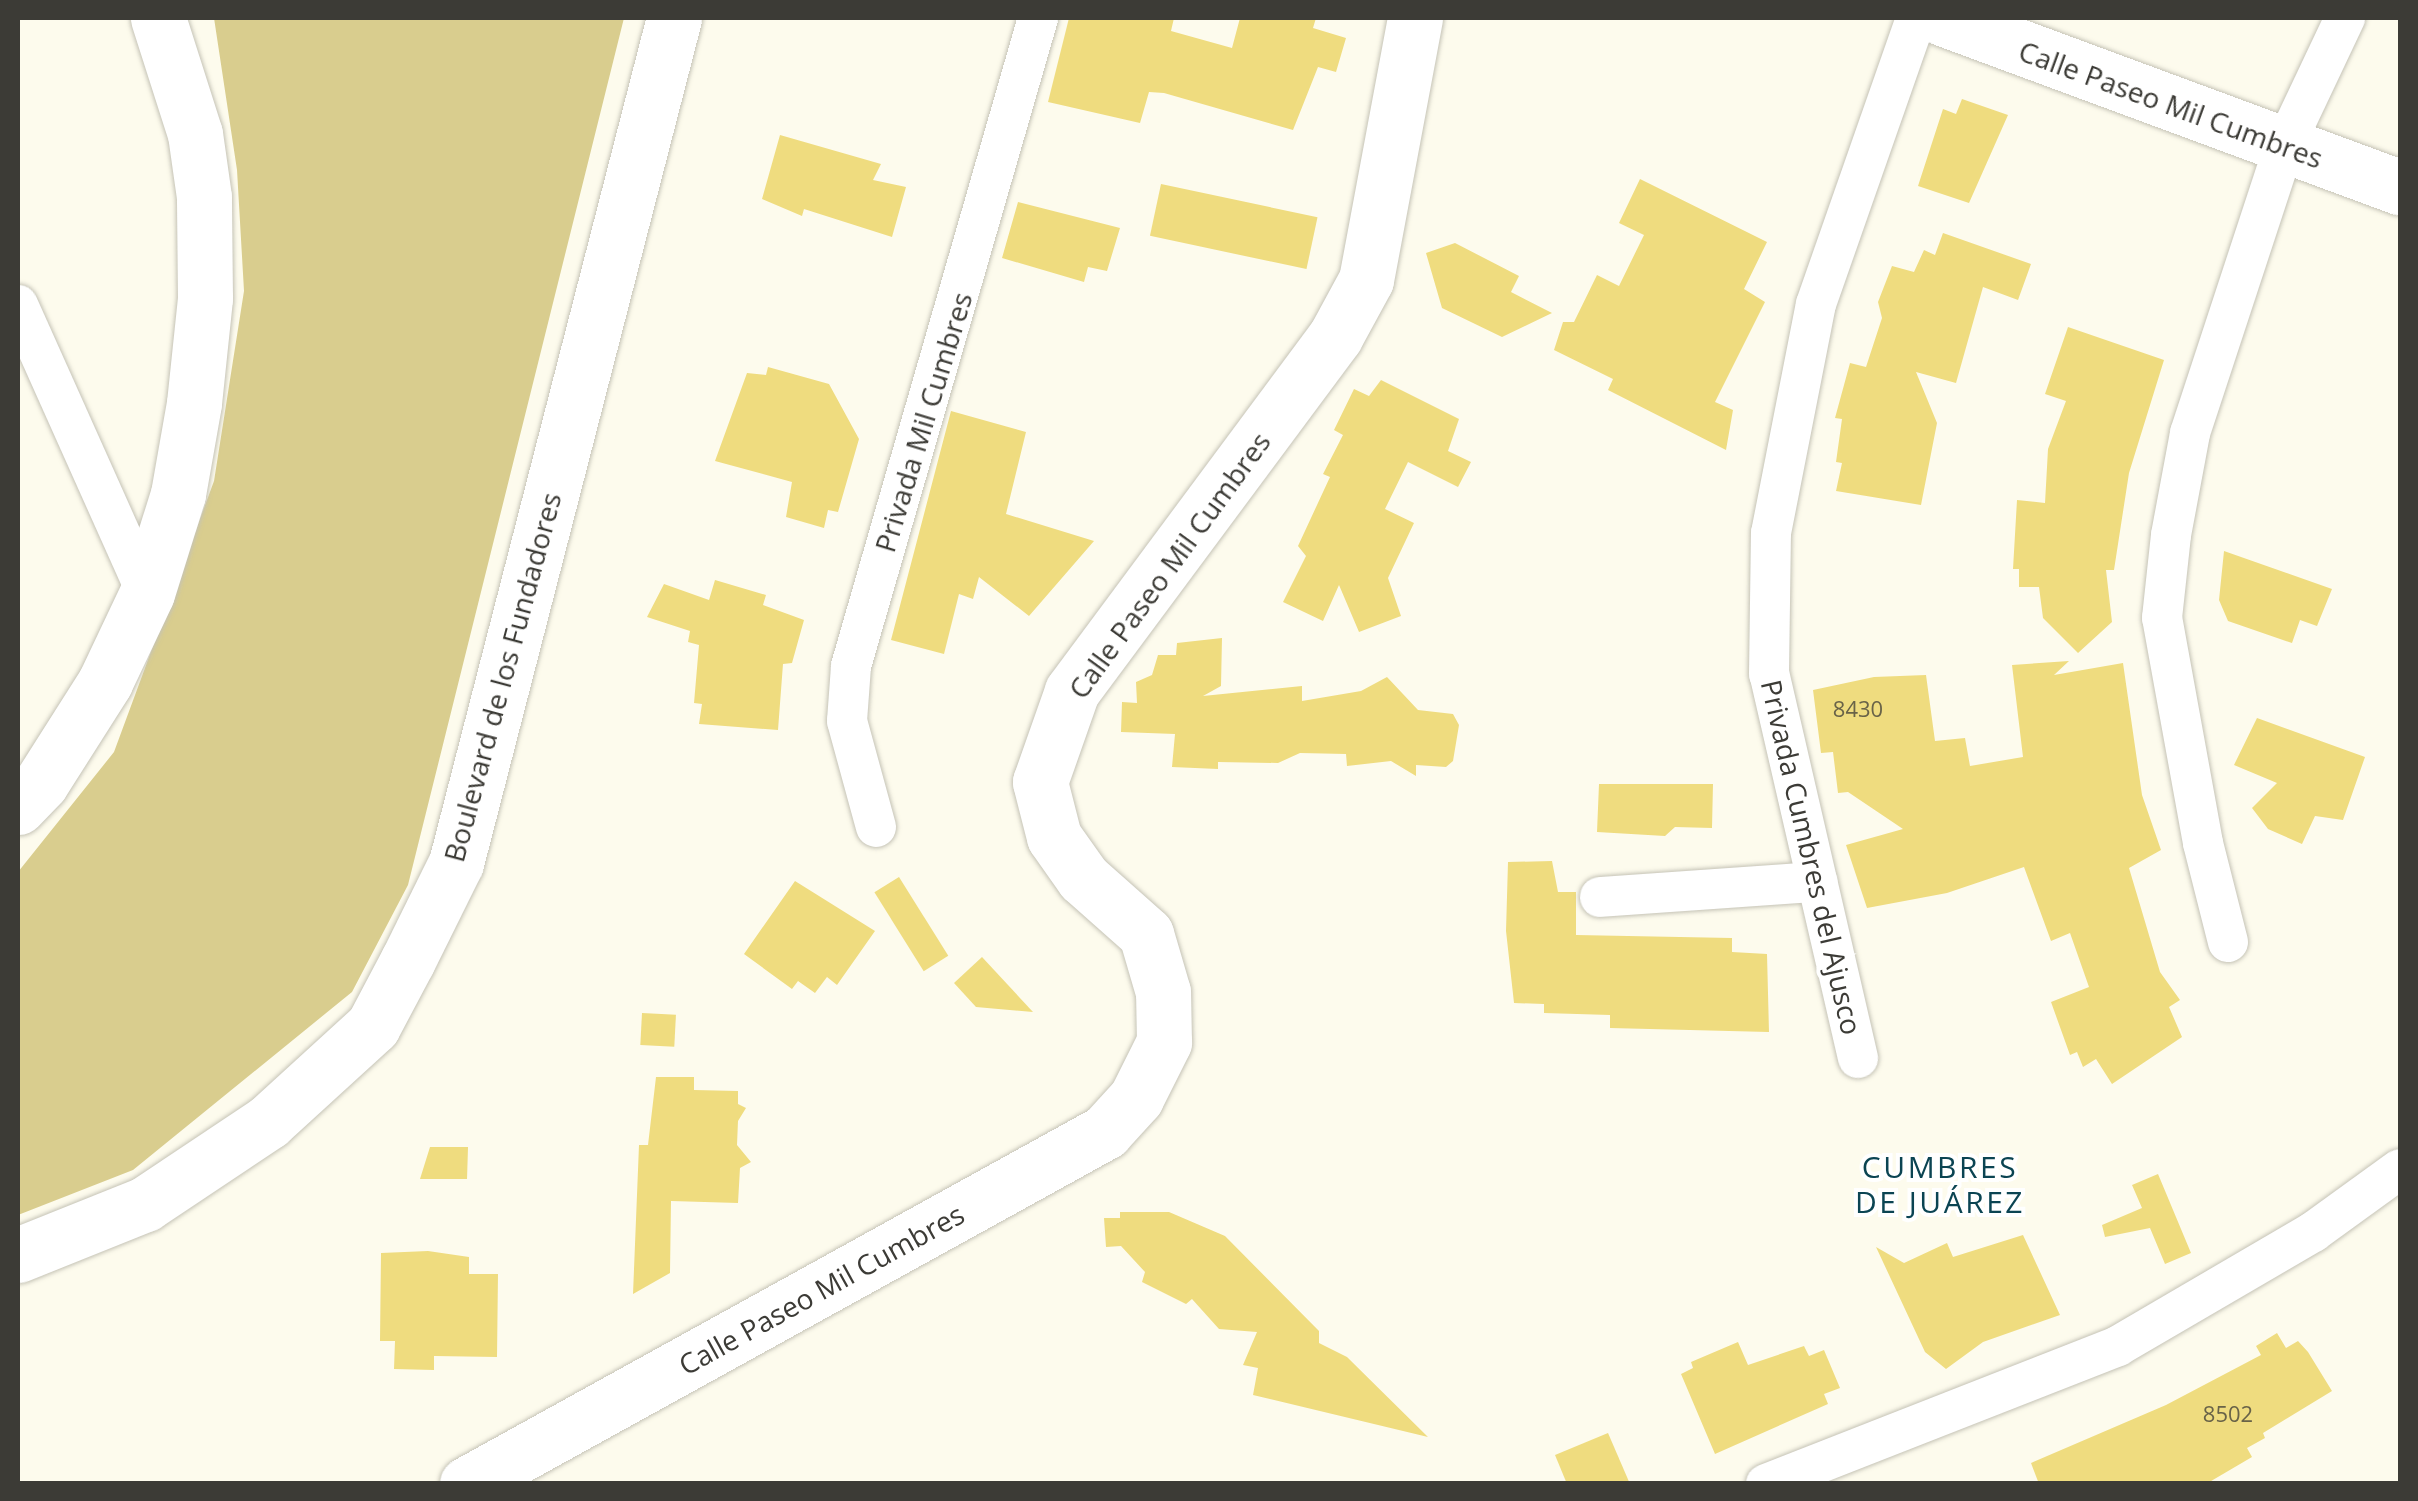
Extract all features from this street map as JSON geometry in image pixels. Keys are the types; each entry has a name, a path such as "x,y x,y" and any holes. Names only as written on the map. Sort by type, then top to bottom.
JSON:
{"street":[{"path":"18,807 41,783 106,682 147,593 178,494 205,298 204,197 195,134 158,18"},
{"name":"Boulevard de los Fundadores","path":"18,1256 145,1204 268,1122 372,1026 408,960 456,862 674,18"},
{"name":"Privada Mil Cumbres","path":"876,827 846,722 852,666 1038,18"},
{"name":"Calle Paseo Mil Cumbres","path":"467,1484 1105,1132 1136,1098 1164,1042 1164,992 1146,934 1083,878 1054,837 1040,782 1072,691 1336,337 1366,280 1414,18"},
{"name":"Privada Cumbres del Ajusco","path":"1858,1058 1769,674 1772,534 1816,304 1916,18"},
{"name":"Calle Paseo Mil Cumbres","path":"1942,18 2400,187"},
{"path":"2228,942 2202,842 2162,618 2190,433 2284,147 2346,18"},
{"path":"18,304 147,593"},
{"path":"1600,898 1817,882"},
{"path":"1766,1484 2118,1346 2313,1232 2400,1168"}],"shaded area":[{"path":"214,18 624,18 408,885 352,992 133,1170 18,1215 18,872 114,752 214,481 244,291 237,170"}],"building":[{"path":"1069,18 1174,18 1171,31 1232,48 1240,18 1316,18 1313,28 1346,38 1336,72 1318,67 1293,130 1149,92 1140,123 1048,102"},
{"path":"1962,99 2008,115 1969,203 1918,186 1943,109 1956,114"},
{"path":"780,135 881,164 873,180 906,187 892,237 804,209 802,216 762,199"},
{"path":"1640,179 1767,242 1744,289 1765,302 1715,402 1733,410 1726,450 1608,390 1613,379 1554,350 1563,322 1574,322 1597,275 1619,286 1644,235 1619,223"},
{"path":"1161,184 1318,217 1306,269 1150,236"},
{"path":"1018,202 1120,228 1107,271 1088,267 1084,282 1002,258"},
{"path":"1943,233 2031,264 2018,300 1983,287 1956,383 1916,372 1937,423 1921,505 1836,491 1842,463 1836,462 1842,419 1835,418 1850,363 1866,367 1882,318 1878,302 1892,266 1914,272 1924,250 1935,255"},
{"path":"1455,243 1519,276 1511,292 1552,313 1502,337 1442,308 1426,253"},
{"path":"2068,327 2164,360 2129,473 2114,570 2106,570 2112,622 2078,653 2043,618 2039,587 2019,587 2019,569 2013,569 2017,500 2045,503 2048,449 2066,401 2045,394"},
{"path":"768,367 829,384 859,439 838,512 828,510 824,528 786,517 792,482 715,461 747,373 766,375"},
{"path":"1381,380 1459,419 1448,451 1471,462 1458,487 1408,462 1385,509 1414,523 1388,578 1401,616 1359,632 1339,585 1323,621 1283,602 1306,556 1298,546 1330,477 1323,474 1343,435 1334,430 1354,389 1369,396"},
{"path":"951,411 1026,432 1006,514 1094,541 1029,616 979,577 973,599 959,594 944,654 891,640"},
{"path":"2224,551 2332,589 2317,626 2300,620 2292,643 2228,621 2219,600"},
{"path":"715,580 766,595 763,605 804,620 792,663 783,664 778,730 699,724 702,704 694,703 699,645 688,642 690,631 647,617 664,584 709,600"},
{"path":"1222,638 1221,686 1203,696 1302,686 1302,701 1361,691 1387,677 1418,710 1453,714 1459,725 1453,761 1446,767 1416,765 1416,776 1391,761 1347,766 1346,754 1300,753 1278,763 1218,762 1218,769 1172,767 1175,734 1121,732 1122,702 1137,703 1136,682 1152,675 1158,655 1176,655 1177,643"},
{"path":"2069,661 2054,675 2123,663 2142,795 2161,850 2129,868 2160,972 2180,1000 2169,1007 2182,1037 2112,1084 2096,1059 2083,1067 2077,1052 2070,1055 2051,1002 2089,987 2070,933 2051,941 2024,867 1947,893 1867,908 1846,845 1903,829 1848,792 1838,793 1833,752 1821,753 1813,690 1874,677 1926,675 1935,741 1965,738 1970,766 2023,757 2012,665"},
{"path":"2257,718 2365,757 2343,820 2315,816 2302,844 2268,829 2252,808 2277,783 2234,765"},
{"path":"1599,784 1713,784 1712,828 1675,827 1665,836 1597,832"},
{"path":"1552,861 1558,892 1576,892 1576,935 1732,938 1732,952 1767,954 1769,1032 1610,1028 1610,1015 1544,1013 1544,1004 1514,1003 1506,931 1508,862"},
{"path":"899,877 948,956 924,971 874,892"},
{"path":"795,881 875,931 837,985 827,977 815,993 798,981 792,989 744,954"},
{"path":"982,957 1033,1012 976,1007 954,983"},
{"path":"642,1013 676,1015 674,1047 640,1045"},
{"path":"656,1077 694,1077 694,1090 738,1091 738,1104 746,1108 738,1121 737,1145 751,1162 740,1168 738,1203 671,1201 670,1273 633,1294 639,1145 648,1145"},
{"path":"430,1147 468,1147 467,1179 420,1179"},
{"path":"2158,1174 2191,1253 2165,1264 2150,1228 2105,1237 2102,1225 2142,1208 2132,1185"},
{"path":"1120,1212 1169,1212 1225,1236 1319,1331 1319,1343 1347,1357 1428,1437 1253,1395 1258,1368 1243,1365 1257,1332 1219,1329 1192,1299 1186,1304 1142,1282 1145,1272 1121,1246 1106,1247 1104,1218 1120,1218"},
{"path":"2023,1235 2060,1315 1983,1342 1946,1369 1925,1352 1876,1247 1904,1263 1947,1243 1953,1257"},
{"path":"428,1251 469,1257 469,1274 498,1274 497,1357 434,1356 434,1370 394,1369 395,1341 380,1341 381,1253"},
{"path":"2277,1333 2286,1348 2298,1341 2332,1391 2263,1433 2265,1438 2247,1448 2252,1457 2206,1484 2039,1484 2031,1463 2166,1405 2261,1355 2256,1346"},
{"path":"1738,1342 1748,1365 1804,1346 1809,1356 1824,1350 1840,1388 1824,1394 1828,1404 1715,1454 1681,1374 1693,1368 1691,1362"},
{"path":"1608,1433 1630,1484 1567,1484 1555,1455"}],"district":[{"name":"CUMBRES DE JUÁREZ","path":"1940,1184"}]}
